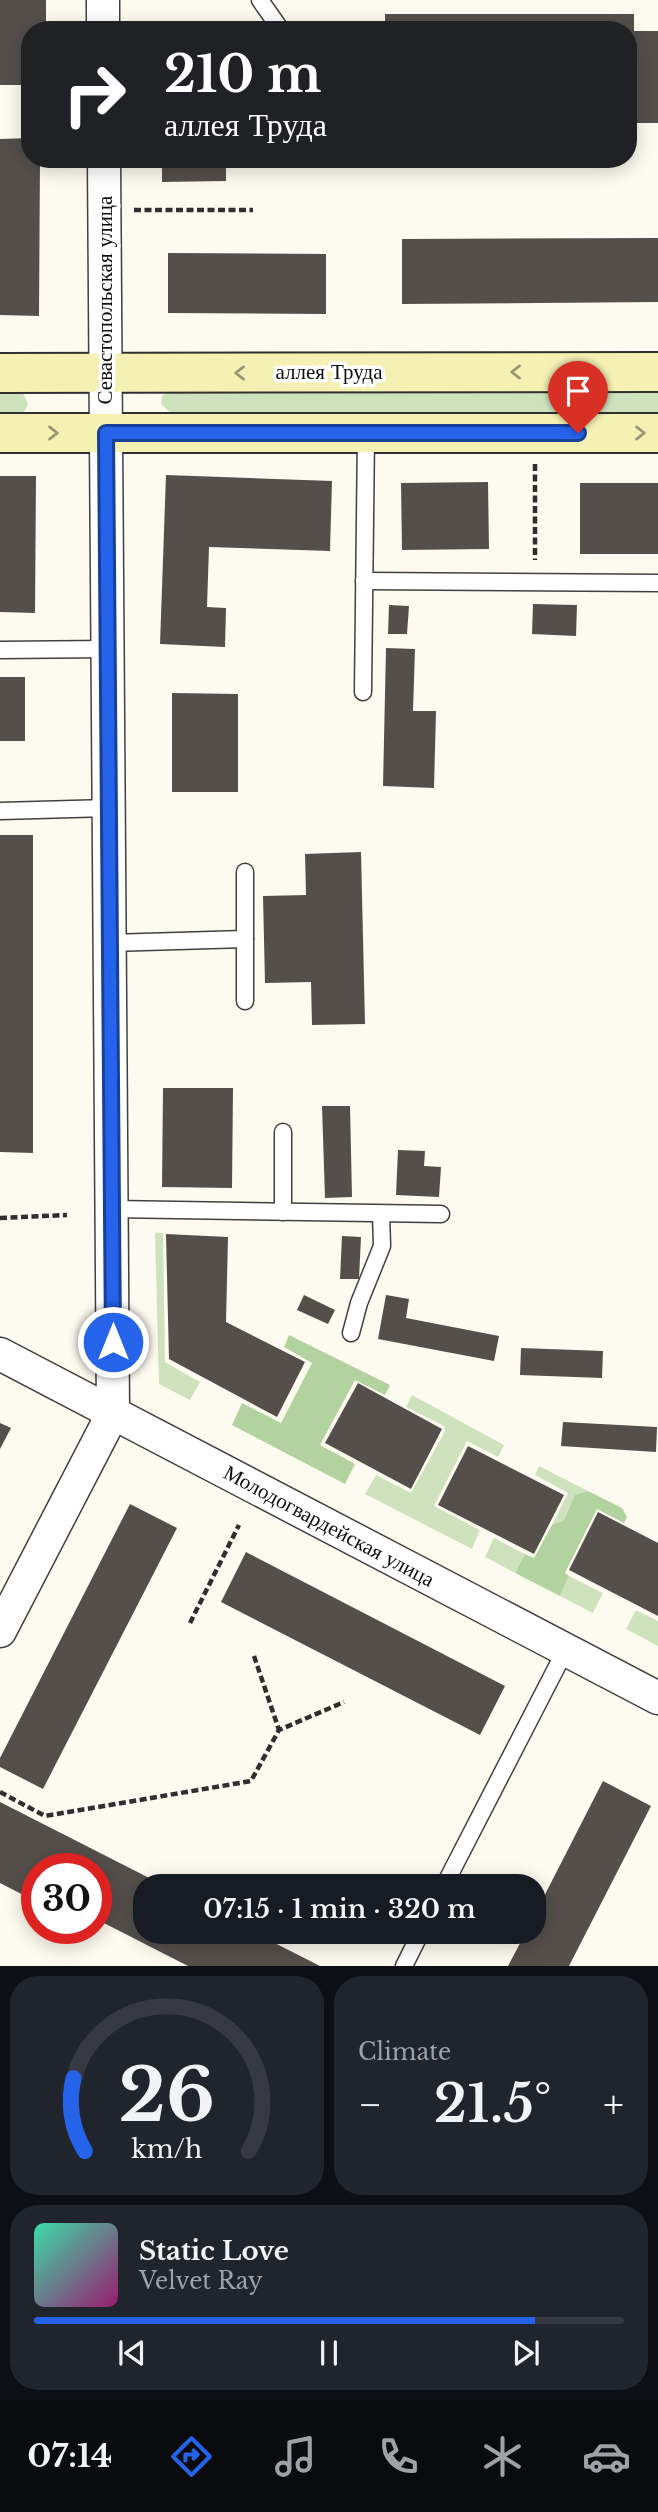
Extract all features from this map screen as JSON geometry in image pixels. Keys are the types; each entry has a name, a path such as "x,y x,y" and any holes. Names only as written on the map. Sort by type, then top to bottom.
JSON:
{"main road":[{"name":"аллея Труда","path":"0,373 658,372"},
{"path":"0,433 658,433"}],"street":[{"path":"103,0 103,21"},
{"name":"Севастопольская улица","path":"0,1630 113,1413 104,168"},
{"name":"Молодогвардейская улица","path":"0,1354 658,1698"}],"lane":[{"path":"260,0 275,21"},
{"path":"363,692 366,433"},
{"path":"364,581 658,583"},
{"path":"0,650 108,649"},
{"path":"0,811 109,808"},
{"path":"245,872 245,1001"},
{"path":"110,943 245,939"},
{"path":"282,1212 283,1132"},
{"path":"112,1209 441,1214"},
{"path":"351,1334 359,1303 382,1246 381,1214"},
{"path":"450,1874 566,1650"},
{"path":"404,1966 415,1944"}],"path":[{"path":"105,210 253,210"},
{"path":"535,463 535,582"},
{"path":"0,1217 67,1215"},
{"path":"190,1623 239,1525"},
{"path":"254,1656 279,1730"},
{"path":"0,1793 45,1816 251,1781 279,1730 344,1702"}],"green space":[{"path":"658,390 658,414 172,414 161,404 162,396 168,391"},
{"path":"0,391 23,393 28,403 24,411 18,415 0,416"},
{"path":"155,1233 163,1233 165,1362 200,1382 190,1400 159,1384"},
{"path":"289,1335 390,1385 385,1395 355,1380 320,1445 355,1464 345,1484 232,1425 242,1403 281,1423 312,1363 284,1347"},
{"path":"412,1395 504,1445 498,1457 467,1441 434,1506 480,1530 472,1549 365,1494 376,1475 411,1493 445,1431 444,1426 406,1407"},
{"path":"539,1466 588,1491 575,1496 564,1520 552,1525 568,1493 535,1475"},
{"path":"588,1491 622,1508 627,1517 624,1523 597,1509 565,1573 569,1576 560,1596 515,1573 525,1554 534,1558 552,1525 564,1520 575,1495"},
{"path":"494,1538 525,1554 515,1573 485,1557"},
{"path":"569,1576 603,1593 593,1613 560,1596"},
{"path":"636,1610 658,1621 658,1646 626,1629"}],"building":[{"path":"0,0 46,0 46,21 21,21 21,85 0,85"},
{"path":"385,14 634,14 634,21 385,21"},
{"path":"637,31 658,31 658,123 637,123"},
{"path":"21,138 21,168 40,168 39,316 0,315 0,139"},
{"path":"162,168 226,168 226,181 162,182"},
{"path":"658,238 658,302 402,304 402,239"},
{"path":"168,253 326,254 326,314 168,313"},
{"path":"166,475 332,481 330,551 209,547 207,607 226,608 225,647 160,644"},
{"path":"0,476 36,476 35,613 0,612"},
{"path":"488,482 489,549 402,550 401,483"},
{"path":"580,483 658,483 658,554 580,554"},
{"path":"533,604 577,605 576,636 532,634"},
{"path":"389,605 409,606 407,634 388,634"},
{"path":"386,648 415,649 413,711 436,711 434,788 383,786"},
{"path":"0,677 25,677 25,741 0,741"},
{"path":"172,693 238,694 238,792 172,792"},
{"path":"0,835 33,835 33,1153 0,1152"},
{"path":"361,852 365,1024 312,1025 311,982 265,983 263,896 306,895 305,854"},
{"path":"163,1088 233,1088 232,1188 162,1187"},
{"path":"322,1106 350,1106 352,1197 325,1198"},
{"path":"398,1150 425,1151 424,1166 441,1167 439,1197 396,1195"},
{"path":"166,1234 228,1237 226,1322 305,1362 277,1417 169,1359"},
{"path":"342,1236 361,1237 359,1279 340,1279"},
{"path":"304,1295 335,1310 328,1324 297,1310"},
{"path":"386,1295 409,1299 406,1318 499,1336 494,1361 378,1339"},
{"path":"521,1348 603,1351 602,1378 520,1375"},
{"path":"358,1383 442,1429 411,1489 325,1443"},
{"path":"563,1422 657,1427 656,1452 561,1446"},
{"path":"0,1423 11,1428 0,1449"},
{"path":"468,1446 564,1495 534,1554 438,1505"},
{"path":"130,1504 177,1528 43,1789 0,1767 0,1758"},
{"path":"598,1512 658,1543 658,1616 569,1570"},
{"path":"246,1552 505,1686 480,1735 221,1602"},
{"path":"603,1781 651,1806 569,1966 508,1966 520,1944 546,1944 546,1893"},
{"path":"0,1802 100,1853 21,1853 21,1894 0,1883"},
{"path":"112,1859 141,1874 133,1874 133,1938 112,1927"},
{"path":"145,1944 277,1944 320,1966 188,1966"}],"route":[{"path":"113,1342 106,433 578,433"}]}
